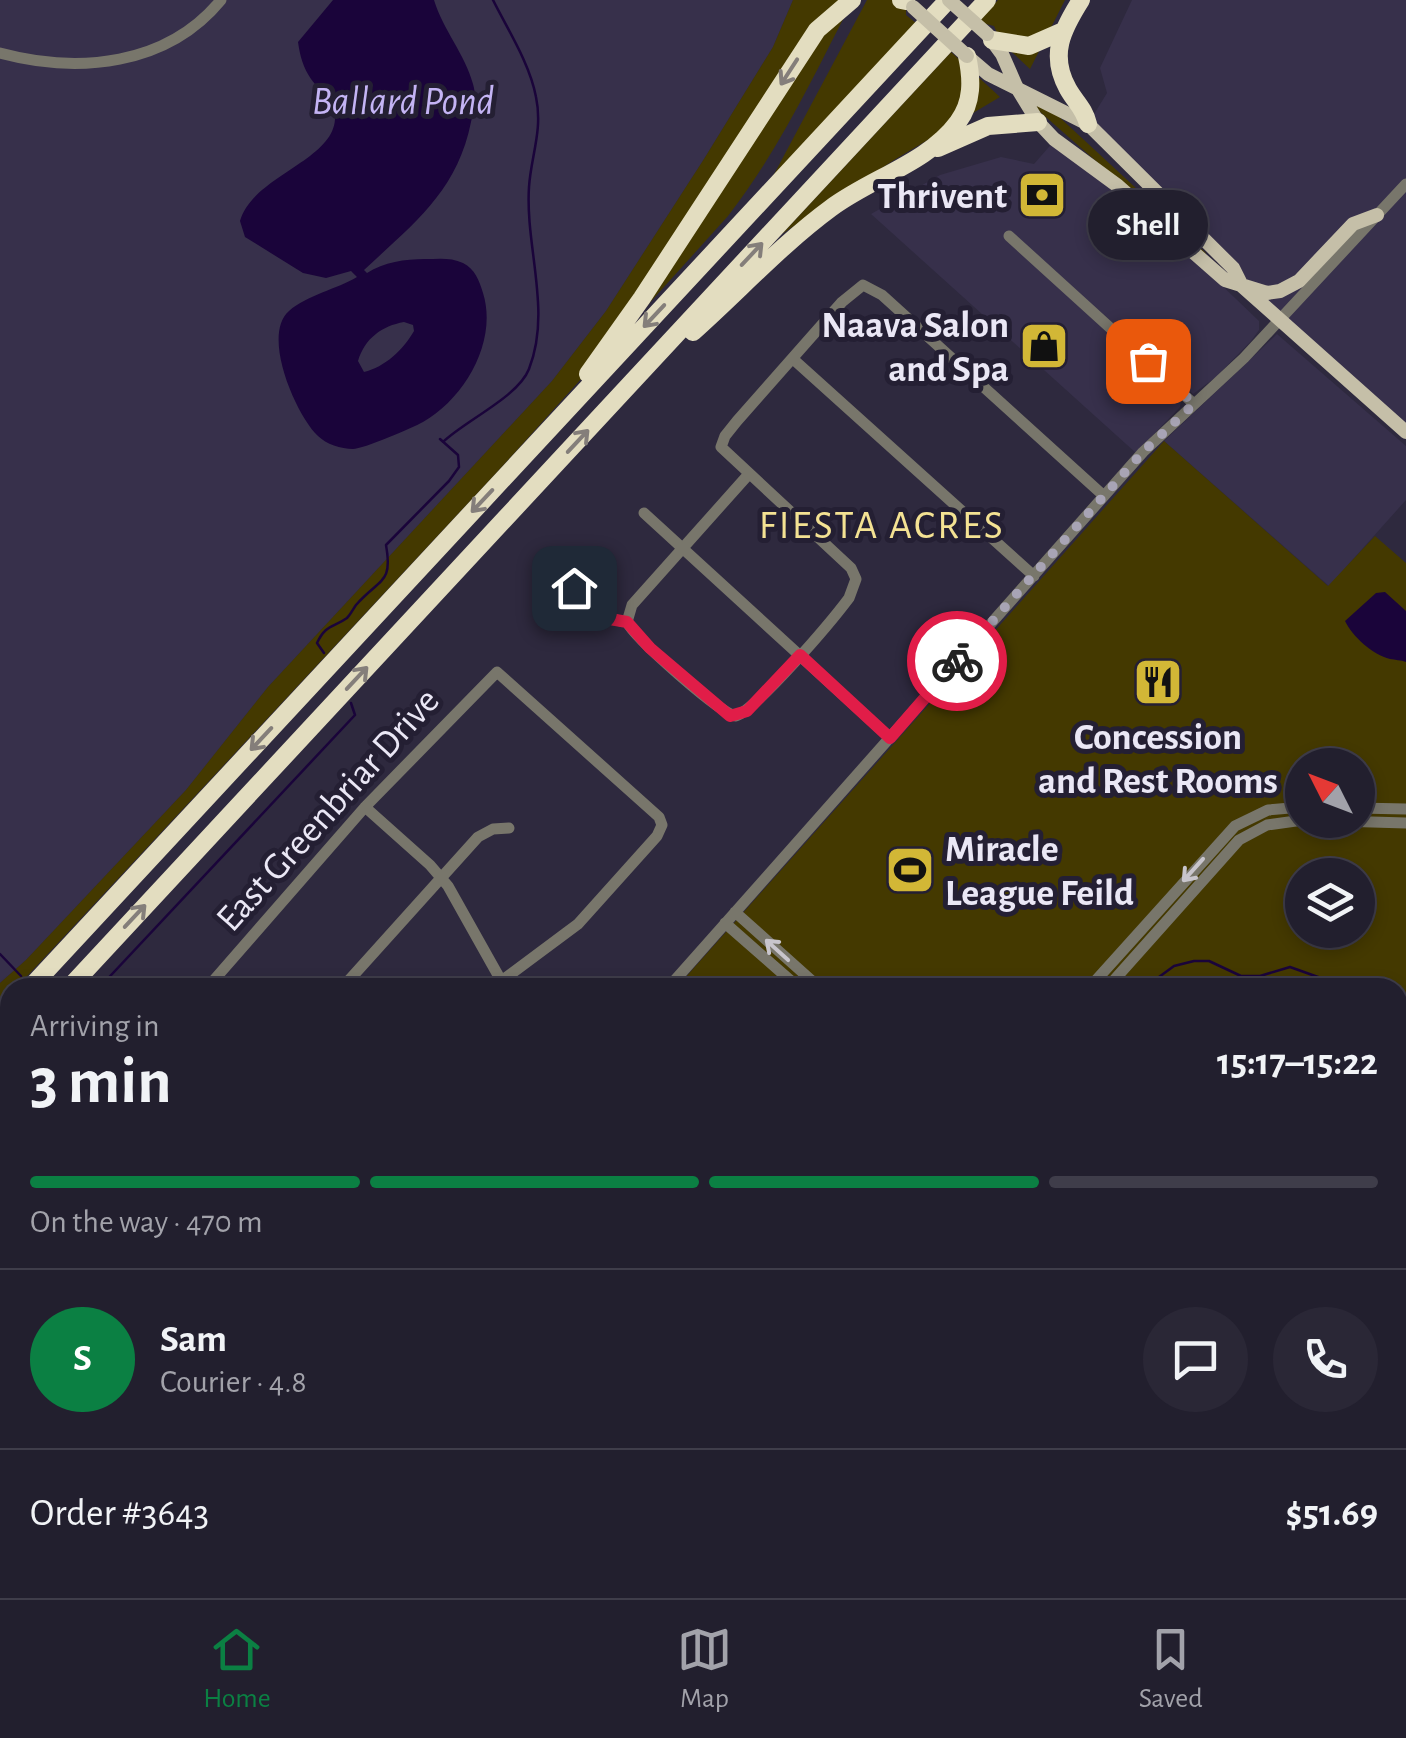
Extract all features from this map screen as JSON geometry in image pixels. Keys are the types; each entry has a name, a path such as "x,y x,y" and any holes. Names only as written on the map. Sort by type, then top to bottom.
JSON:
{"highway":[{"path":"817,30 828,0"},
{"path":"528,451 541,428 587,375 642,298 817,30 852,0"},
{"path":"39,978 948,0"},
{"path":"78,978 987,0"},
{"path":"1081,0 1061,32 1058,58 1063,78 1084,108 1088,124"},
{"path":"989,37 1029,46 1061,32"},
{"path":"924,153 950,132 966,110 970,88 967,56"},
{"path":"614,402 830,209 924,153 988,126 1038,122"}],"main road":[{"path":"948,0 989,37 1038,122 1066,150 1118,186 1225,280 1267,293 1288,288 1299,282 1353,224 1377,215"},
{"path":"906,2 988,74 1088,124 1233,268 1242,286 1406,432"}],"street":[{"path":"0,53 64,63 131,58 177,39 220,0"},
{"path":"677,978 1143,452 1244,358 1406,184"},
{"path":"1009,236 1194,404"},
{"path":"574,588 610,619 627,622 650,648 730,716 747,711 849,598 855,587 854,573 724,452 722,442 842,302 864,285 882,295 1104,496"},
{"path":"793,359 1034,576"},
{"path":"627,622 632,605 748,475"},
{"path":"644,514 890,738"},
{"name":"East Greenbriar Drive","path":"216,978 364,807 494,672 510,681 659,817 662,825 657,836 578,924 508,978"},
{"path":"364,807 440,876 459,902 496,978"},
{"path":"1098,978 1235,826 1268,810 1285,808"},
{"path":"1375,808 1406,809"},
{"path":"1375,821 1406,822"},
{"path":"1116,978 1238,840 1267,825 1285,823"},
{"path":"351,978 478,836 508,828"},
{"path":"735,912 809,978"},
{"path":"725,923 788,978"}],"shaded area":[{"path":"0,0 793,0 773,47 704,159 606,311 552,381 268,687 186,790 26,960 6,978 0,978"},
{"path":"793,0 853,0 780,138 728,216 498,471 25,978 6,978 186,790 268,687 552,381 606,311 773,47"},
{"path":"867,0 896,0 916,23 772,178"},
{"path":"998,0 1065,0 1030,69 1001,42 994,26 978,22"},
{"path":"1132,0 1406,0 1406,432 1242,286 1088,124 1107,93 1100,68"},
{"path":"951,52 1000,97 894,160 782,234"},
{"path":"1029,89 1206,253 1204,256 1039,111 1029,97"},
{"path":"1055,140 1189,254 1259,321 1259,330 1251,341 1193,394 1095,307 1181,401 1180,407 1136,453 871,214 940,175 1001,157 1034,164"},
{"path":"1277,334 1406,446 1406,500 1329,586 1164,441"},
{"path":"1164,441 1328,586 1375,536 1406,563 1406,978 685,978"}],"water":[{"name":"Ballard Pond","path":"333,0 434,0 474,89 474,108 464,147 444,187 416,221 364,270 367,273 388,264 417,259 449,259 467,265 483,293 486,330 482,349 464,383 438,412 409,429 353,449 325,441 309,426 285,375 279,338 281,322 289,311 357,277 351,271 326,278 303,273 245,237 240,221 260,192 307,158 331,134 333,107 308,75 298,42","holes":["396,324 413,325 414,331 399,351 364,372 358,361 370,340"]},
{"path":"1385,592 1406,611 1406,662 1383,657 1370,649 1345,621 1376,593"}],"waterway":[{"path":"443,442 503,399 523,379 529,369 538,325 529,210 538,109 529,72 493,0"},
{"path":"324,653 317,643 324,632 347,618 386,574 386,545 459,467 458,455 440,439"},
{"path":"108,978 355,715 351,703"},
{"path":"0,954 21,976"},
{"path":"1158,978 1174,966 1194,961 1209,961 1241,976 1260,976 1290,967 1321,978"}],"way so far":[{"path":"957,661 1143,452 1194,404 1148,361"}],"place":[{"name":"Thrivent","path":"1042,195"},
{"name":"Naava Salon and Spa","path":"1044,346"},
{"name":"Shell","path":"1148,361"},
{"name":"Concession and Rest Rooms","path":"1158,682"},
{"name":"Miracle League Feild","path":"910,870"}],"district":[{"name":"FIESTA ACRES","path":"882,524"}],"route":[{"path":"574,588 602,614 615,622 627,622 650,648 730,716 747,711 800,655 890,738 957,661"}]}
